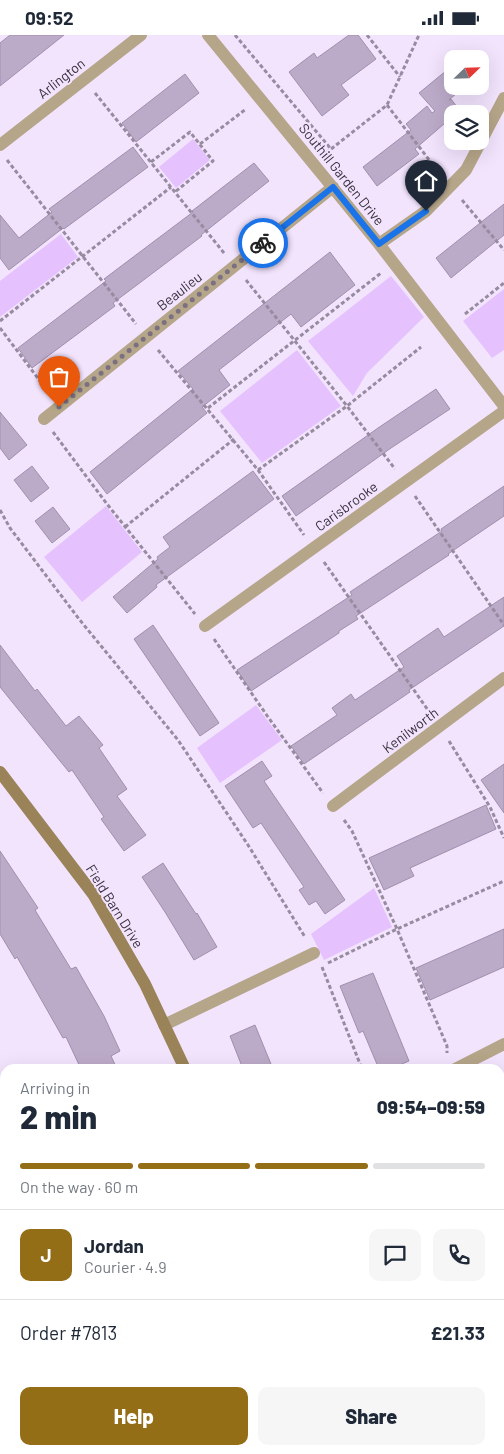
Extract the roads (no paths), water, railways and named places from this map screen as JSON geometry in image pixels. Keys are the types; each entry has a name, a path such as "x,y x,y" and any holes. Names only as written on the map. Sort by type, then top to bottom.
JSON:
{"street":[{"name":"Arlington","path":"0,145 141,35"},
{"name":"Southill Garden Drive","path":"208,35 379,244 504,406"},
{"path":"379,244 426,211 466,170 504,98"},
{"name":"Beaulieu","path":"44,419 333,187"},
{"name":"Carisbrooke","path":"205,626 504,411"},
{"name":"Kenilworth","path":"333,806 504,678"},
{"name":"Field Barn Drive","path":"0,772 92,894 145,984 183,1064"},
{"path":"164,1025 314,953"},
{"path":"454,1064 504,1044"}]}
